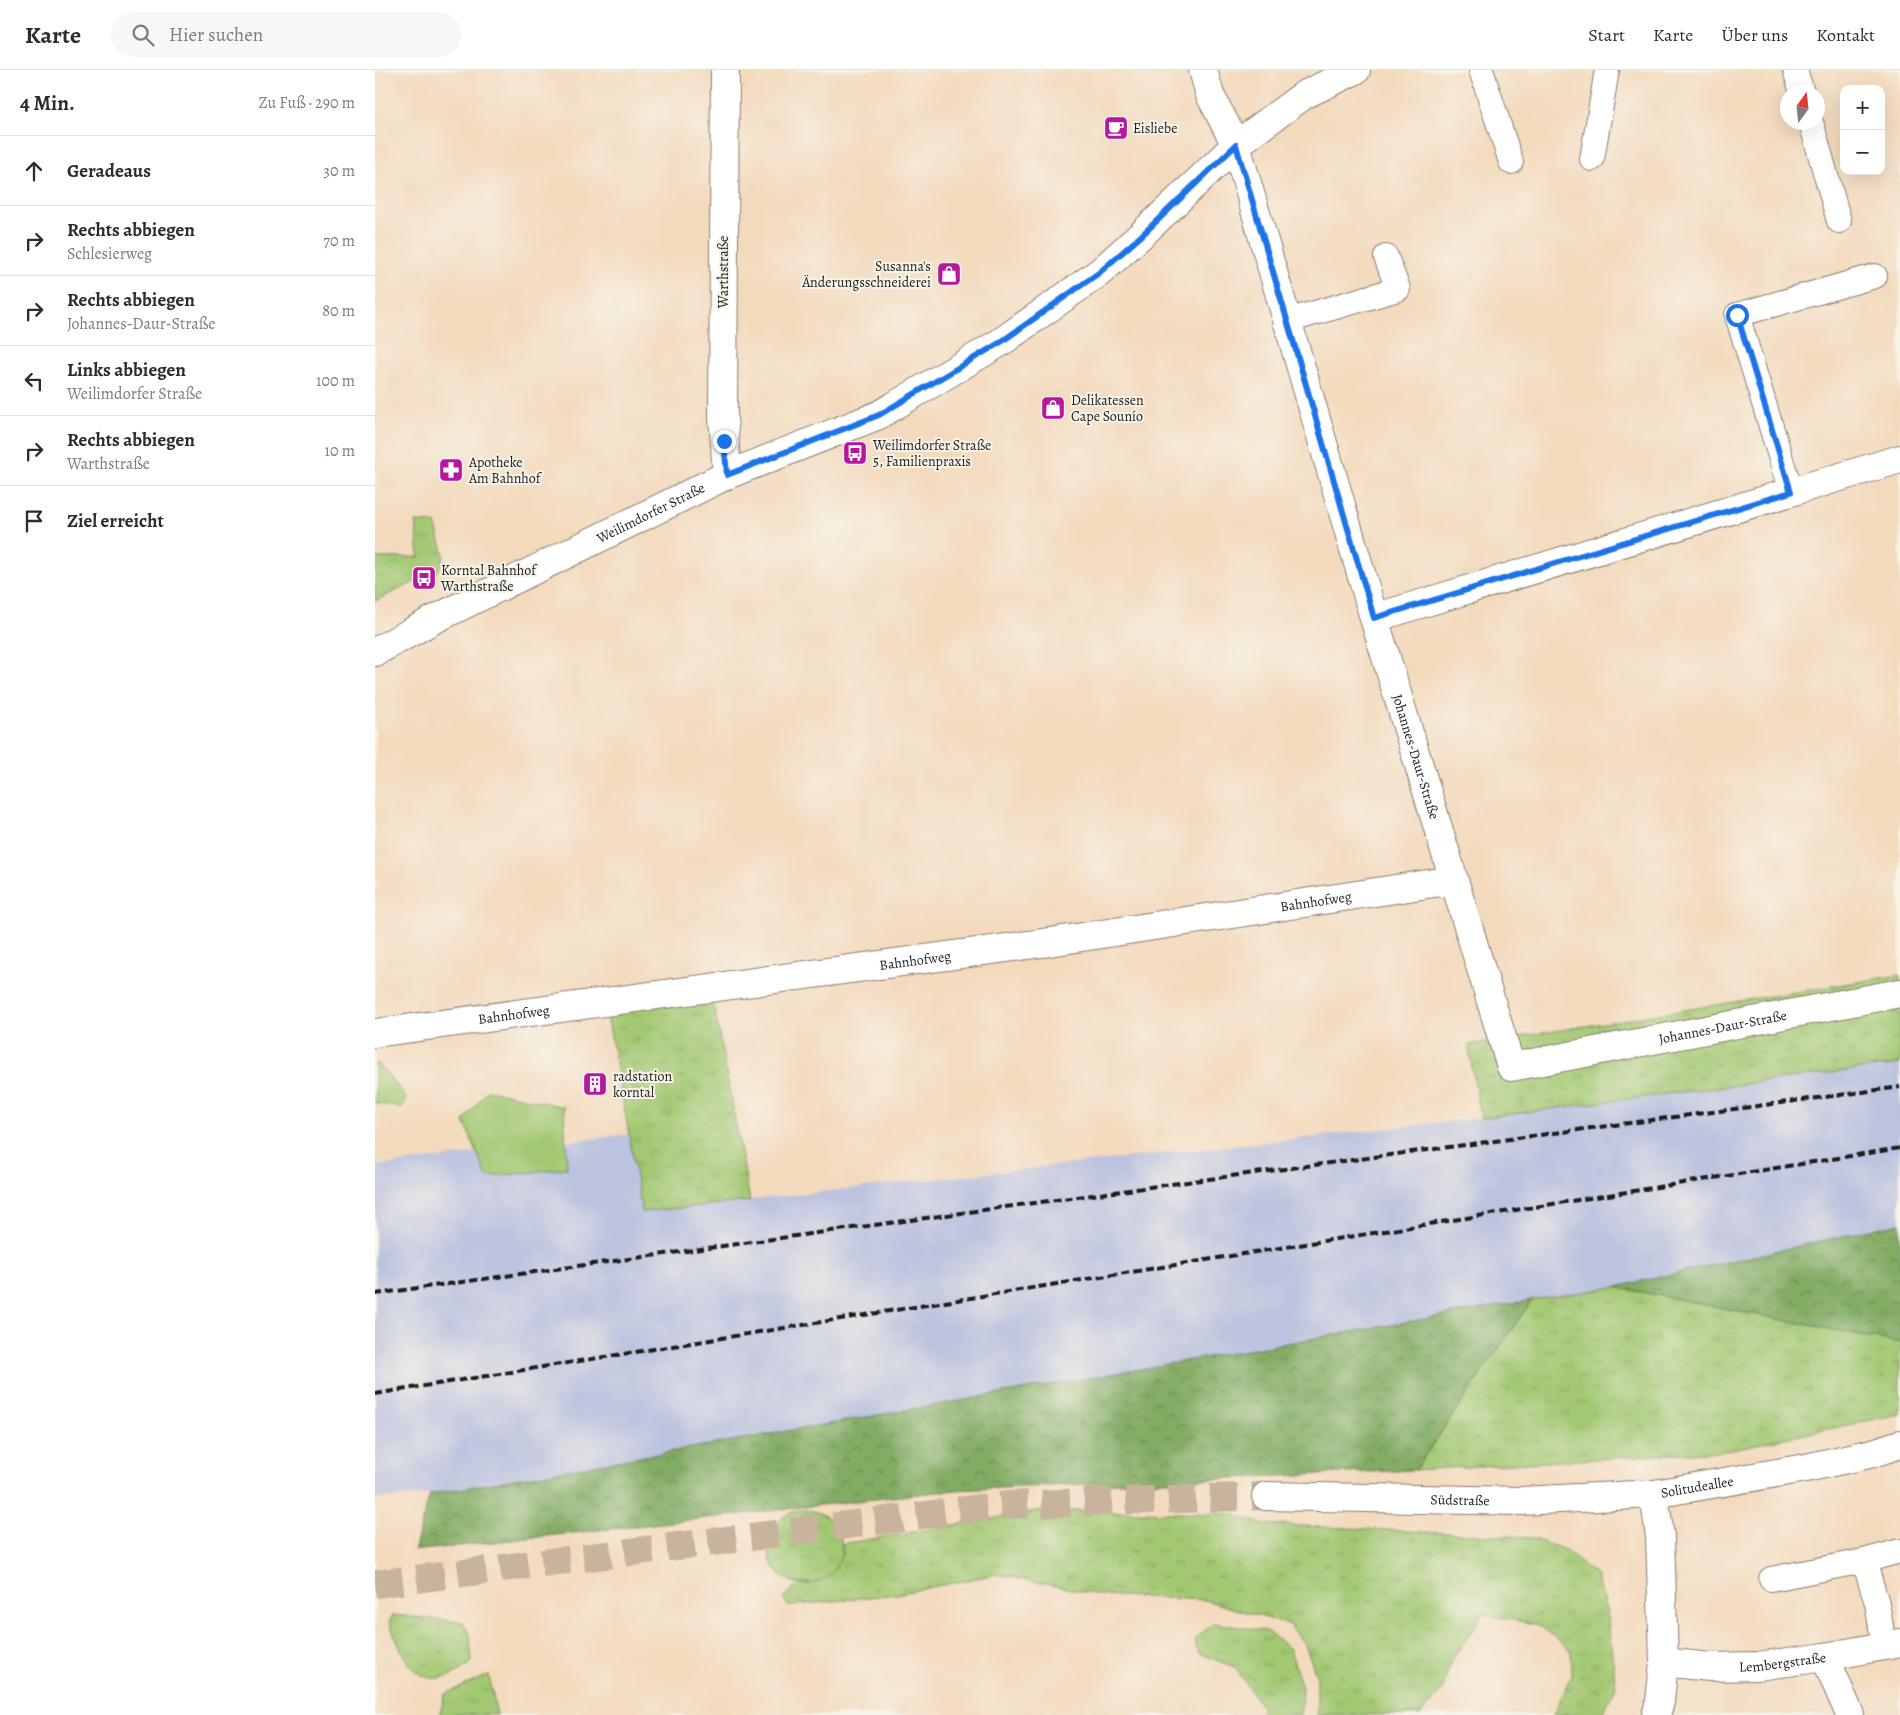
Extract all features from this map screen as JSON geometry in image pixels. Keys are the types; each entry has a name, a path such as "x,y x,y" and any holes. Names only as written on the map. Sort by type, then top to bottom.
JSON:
{"street":[{"name":"Warthstraße","path":"725,70 723,418 727,475"},
{"name":"Johannes-Daur-Straße","path":"1203,70 1210,95 1236,145 1374,618 1511,1067 1900,993"},
{"name":"Weilimdorfer Straße","path":"375,652 433,620 727,475 879,415 1001,342 1100,272 1141,236 1236,145 1304,96 1356,70"},
{"path":"1374,618 1900,459"},
{"name":"Bahnhofweg","path":"375,1033 1043,943 1454,880"},
{"name":"Solitudeallee","path":"1657,1715 1664,1662 1660,1537 1654,1494 1806,1468 1873,1453 1900,1444"},
{"name":"Südstraße","path":"1266,1496 1522,1500 1654,1494"},
{"name":"Lembergstraße","path":"1664,1662 1710,1667 1758,1666 1825,1657 1892,1644"},
{"path":"1825,1657 1850,1715"}],"lane":[{"path":"1481,70 1511,162"},
{"path":"1592,159 1607,70"},
{"path":"1795,70 1800,85"},
{"path":"1813,130 1839,221"},
{"path":"1287,321 1398,289 1387,257"},
{"path":"1791,492 1737,315 1875,276"},
{"path":"1771,1579 1864,1561 1900,1551"},
{"path":"1864,1561 1892,1644"}],"shaded area":[{"path":"1900,1064 1900,1223 1616,1287 1532,1300 430,1494 375,1499 375,1166 629,1134 642,1212 1481,1118"}],"green space":[{"path":"416,522 435,523 444,555 438,571 375,601 375,558 419,557"},
{"path":"1900,975 1900,1064 1481,1118 1468,1045"},
{"path":"709,979 750,1201 642,1212 606,1010"},
{"path":"375,1063 380,1065 404,1094 405,1102 400,1108 375,1103"},
{"path":"488,1090 564,1107 567,1168 487,1177 464,1121"},
{"path":"1900,1223 1900,1343 1616,1287"},
{"path":"1616,1287 1900,1343 1900,1414 1723,1451 1415,1470 1532,1300"},
{"path":"1532,1300 1415,1470 955,1490 414,1551 430,1494"},
{"path":"805,1510 819,1513 831,1521 839,1533 842,1547 839,1561 831,1573 819,1581 805,1584 791,1581 779,1573 771,1561 768,1547 771,1533 779,1521 791,1513"},
{"path":"1041,1510 1231,1514 1263,1524 1528,1537 1563,1549 1597,1576 1607,1614 1616,1687 1601,1715 1553,1715 1572,1674 1571,1650 1539,1625 1483,1614 1451,1662 1442,1690 1420,1715 1317,1715 1317,1677 1305,1645 1290,1625 1205,1600 1100,1595 997,1574 897,1594 788,1606 783,1598 797,1584 810,1584 820,1581 842,1554 842,1544"},
{"path":"393,1615 463,1622 470,1635 472,1662 455,1674 439,1678 427,1677 418,1673 410,1665 398,1644 389,1622"},
{"path":"1214,1623 1267,1631 1290,1649 1303,1691 1300,1715 1259,1715 1263,1709 1236,1668 1199,1653 1194,1640"},
{"path":"489,1675 497,1715 441,1715 445,1694"}],"tunnel":[{"path":"375,1584 1006,1505 1266,1496"}],"railway":[{"path":"375,1294 1179,1183 1900,1087"},
{"path":"375,1394 1900,1148"}],"place":[{"name":"Eisliebe","path":"1116,128"},
{"name":"Susanna's Änderungsschneiderei","path":"949,274"},
{"name":"Delikatessen Cape Sounío","path":"1053,408"},
{"name":"Weilimdorfer Straße 5, Familienpraxis","path":"855,453"},
{"name":"Apotheke Am Bahnhof","path":"451,470"},
{"name":"Korntal Bahnhof Warthstraße","path":"424,578"},
{"name":"radstation korntal","path":"595,1084"}],"route":[{"path":"724,441 727,475 879,415 1001,342 1100,272 1141,236 1236,145 1374,618 1791,492 1737,315"}]}
